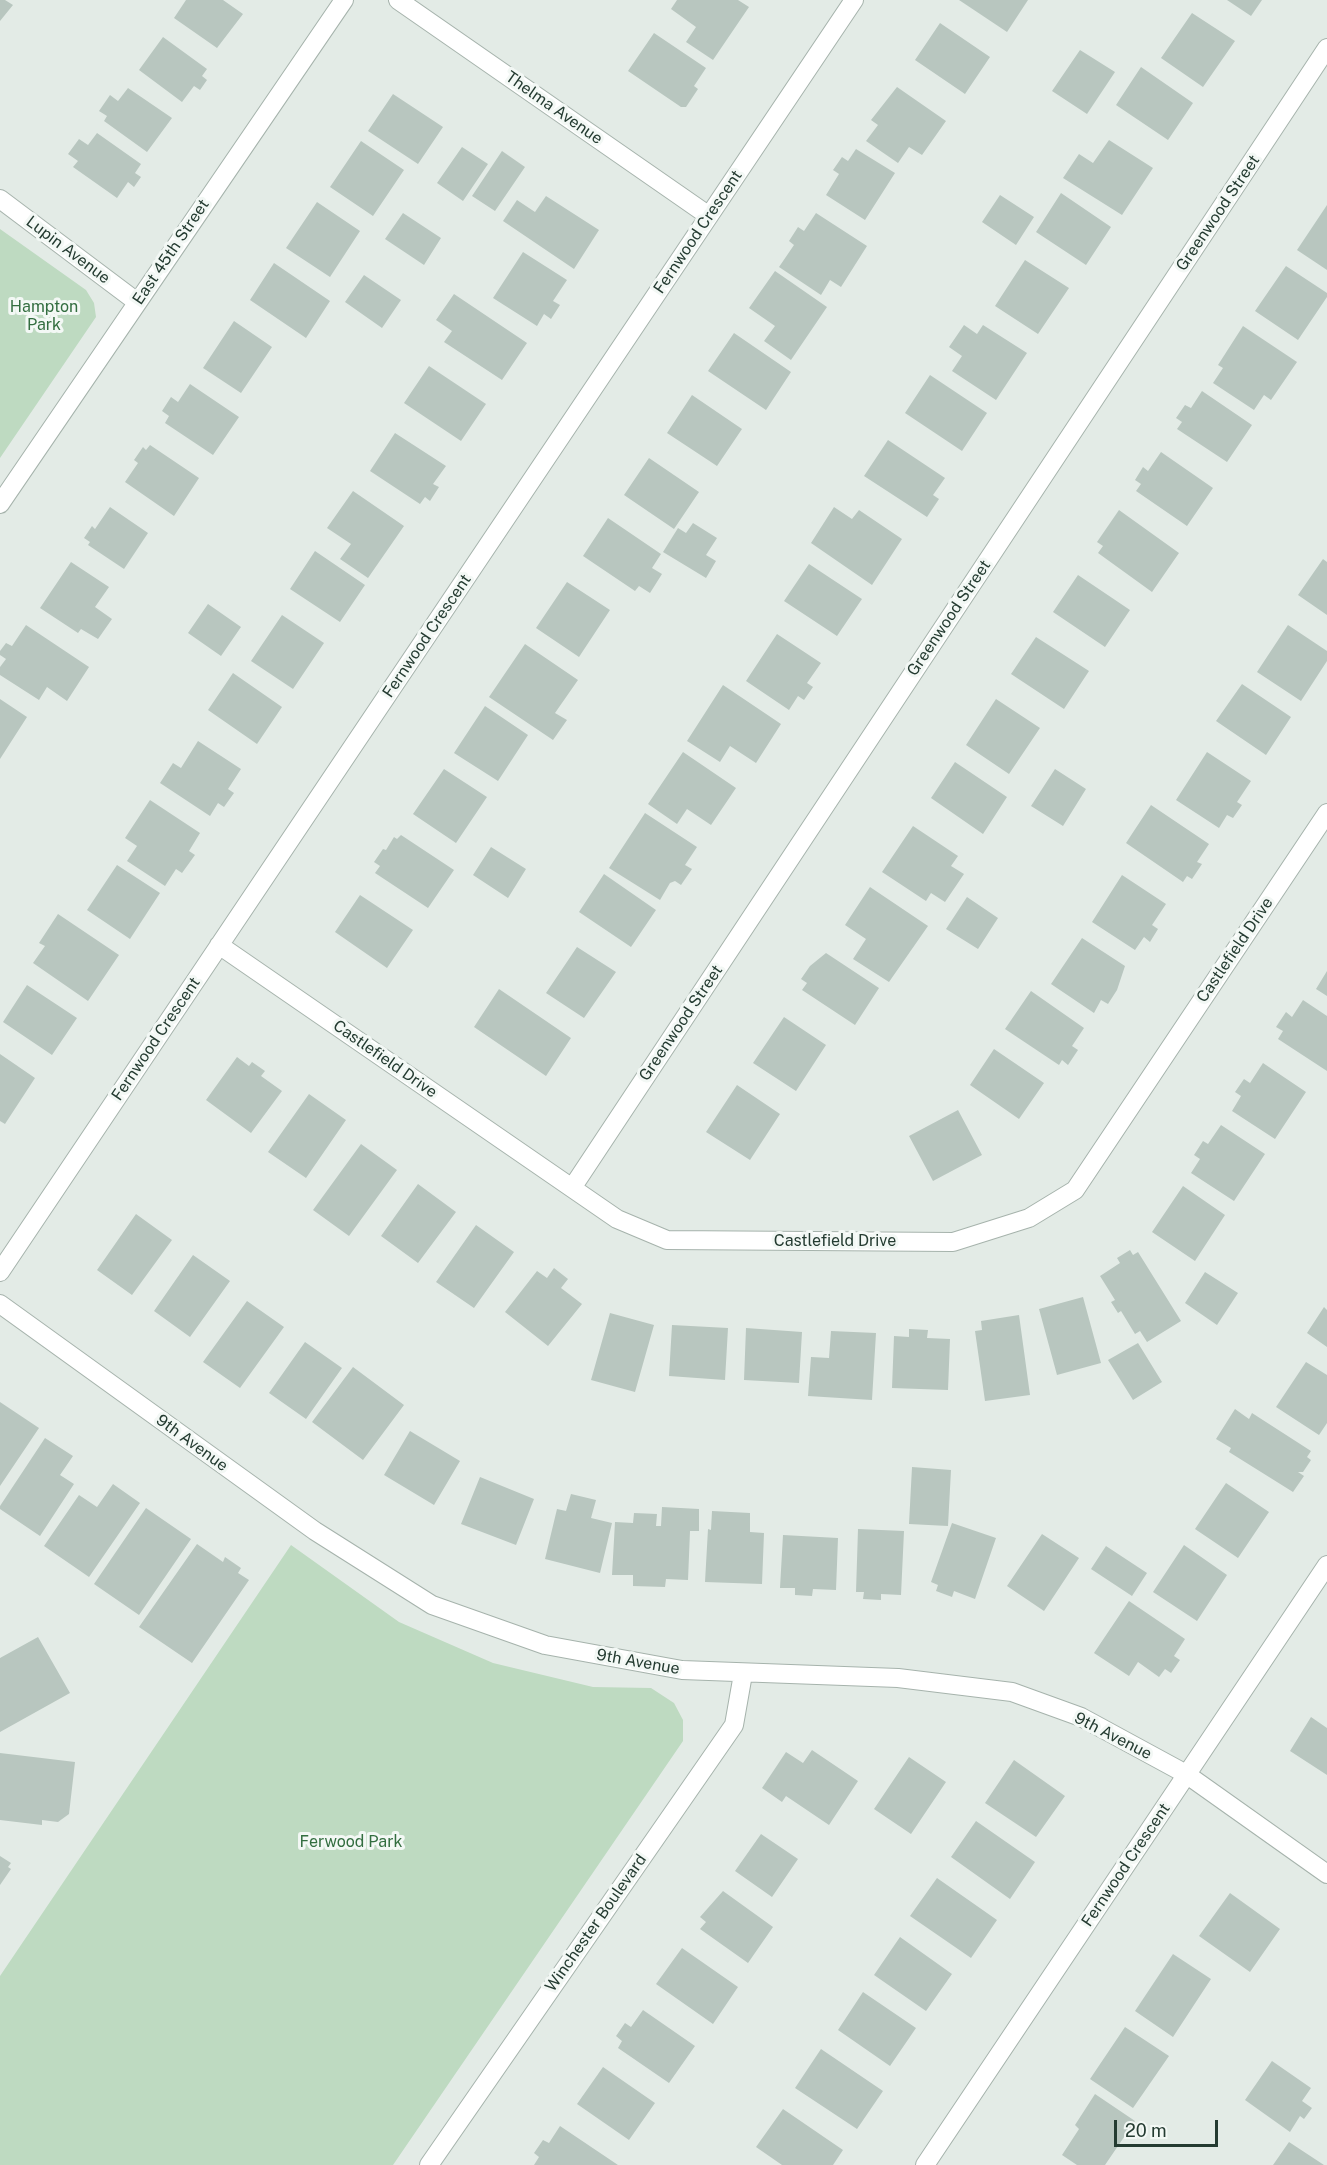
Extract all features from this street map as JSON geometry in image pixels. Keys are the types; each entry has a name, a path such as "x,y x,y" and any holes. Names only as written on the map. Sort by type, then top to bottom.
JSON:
{"street":[{"name":"East 45th Street","path":"0,504 344,0"},
{"name":"Thelma Avenue","path":"398,0 709,216"},
{"name":"Fernwood Crescent","path":"0,1272 854,0"},
{"name":"Greenwood Street","path":"572,1188 1327,48"},
{"name":"Lupin Avenue","path":"0,198 137,302"},
{"name":"Castlefield Drive","path":"219,945 617,1219 667,1240 953,1242 1029,1218 1075,1190 1327,813"},
{"name":"9th Avenue","path":"0,1304 315,1532 432,1605 545,1645 682,1670 898,1678 1012,1692 1081,1717 1186,1774 1327,1874"},
{"name":"Fernwood Crescent","path":"925,2165 1327,1564"},
{"name":"Winchester Boulevard","path":"429,2165 734,1725 743,1674"}],"green space":[{"name":"Hampton Park","path":"0,229 86,290 94,303 96,317 0,458"},
{"name":"Ferwood Park","path":"291,1545 399,1622 493,1663 593,1687 651,1688 674,1703 683,1720 683,1741 393,2165 0,2165 0,1976"}],"building":[{"path":"0,0 13,5 0,21"},
{"path":"186,0 223,0 243,14 217,48 174,18"},
{"path":"677,0 738,0 749,7 713,60 686,42 696,27 671,9"},
{"path":"959,0 1028,0 1007,32"},
{"path":"1227,0 1262,0 1251,16"},
{"path":"1192,13 1235,41 1203,87 1161,58"},
{"path":"940,23 990,57 965,94 915,60"},
{"path":"654,33 706,68 694,86 698,89 686,107 681,107 628,71"},
{"path":"163,37 207,69 202,76 207,80 200,90 194,86 182,102 139,70"},
{"path":"1080,50 1115,72 1087,114 1052,91"},
{"path":"1141,67 1193,103 1168,140 1116,105"},
{"path":"897,87 946,121 922,155 909,147 898,163 866,141 878,125 871,120"},
{"path":"128,88 172,118 147,152 104,121 107,116 99,111 110,95 118,101"},
{"path":"393,94 443,127 418,164 368,131"},
{"path":"97,133 141,164 135,173 141,177 134,187 128,182 117,198 73,167 78,161 68,154 79,139 88,145"},
{"path":"1109,140 1153,168 1122,215 1063,178 1079,154 1093,163"},
{"path":"361,141 404,170 373,216 330,187"},
{"path":"462,147 488,164 463,201 437,183"},
{"path":"856,149 895,173 865,220 826,195 839,174 833,170 842,157 848,161"},
{"path":"502,151 525,167 495,211 472,196"},
{"path":"1061,193 1111,227 1086,265 1036,232"},
{"path":"1000,195 1034,217 1016,245 982,222"},
{"path":"546,196 599,230 574,269 503,221 517,200 535,212"},
{"path":"317,202 360,231 330,277 286,248"},
{"path":"1327,205 1327,270 1297,250"},
{"path":"403,213 441,238 424,265 385,239"},
{"path":"816,213 867,246 841,287 830,280 821,295 779,267 794,245 789,241 798,227 804,231"},
{"path":"523,252 567,280 553,301 560,305 551,319 544,314 537,326 493,298"},
{"path":"1025,260 1069,288 1038,334 995,306"},
{"path":"274,263 330,301 306,338 250,300"},
{"path":"1286,266 1327,293 1327,297 1298,340 1255,311"},
{"path":"775,271 827,307 791,360 764,341 775,326 749,308"},
{"path":"364,275 401,300 382,328 345,302"},
{"path":"454,294 527,343 502,380 444,342 452,331 436,320"},
{"path":"234,321 272,347 241,393 203,368"},
{"path":"964,325 977,334 983,325 1027,353 996,400 952,371 962,356 949,347"},
{"path":"1243,326 1297,362 1271,400 1264,395 1254,410 1213,383 1223,368 1218,365"},
{"path":"734,333 791,372 766,410 708,371"},
{"path":"429,366 486,404 461,441 404,403"},
{"path":"930,375 987,413 962,451 905,413"},
{"path":"190,384 239,417 213,455 165,423 169,416 162,411 171,397 178,402"},
{"path":"1202,391 1252,425 1227,462 1177,429 1182,422 1176,418 1185,405 1191,408"},
{"path":"692,395 742,429 717,466 667,433"},
{"path":"395,433 446,466 433,484 439,487 430,501 425,497 420,504 370,471"},
{"path":"888,440 945,478 933,495 939,499 927,517 864,476"},
{"path":"150,445 199,478 174,516 125,482 138,463 134,460 143,447 146,450"},
{"path":"1161,452 1213,488 1187,526 1136,491 1141,484 1135,480 1143,467 1148,471"},
{"path":"649,458 699,492 674,529 624,495"},
{"path":"353,491 404,526 368,578 340,559 351,544 327,528"},
{"path":"110,507 148,533 124,569 88,545 90,542 84,538 92,526 95,529"},
{"path":"834,507 852,519 859,510 902,539 872,585 811,543"},
{"path":"1119,510 1179,553 1152,592 1098,553 1103,546 1097,542"},
{"path":"608,518 661,554 652,568 662,574 650,593 639,586 635,591 583,556"},
{"path":"693,523 717,538 706,555 716,561 706,578 663,552 678,528 686,533"},
{"path":"315,551 365,585 340,622 290,589"},
{"path":"1323,559 1327,562 1327,615 1298,595"},
{"path":"71,562 109,587 95,607 112,619 98,639 81,629 78,633 40,608"},
{"path":"809,564 862,599 837,636 784,601"},
{"path":"1078,575 1130,610 1105,647 1053,612"},
{"path":"567,582 610,610 579,657 536,628"},
{"path":"208,604 241,627 221,656 188,633"},
{"path":"282,615 324,643 293,689 251,661"},
{"path":"26,625 89,667 67,701 47,687 39,700 0,675 0,667 6,659 0,655 0,651 6,643 12,646"},
{"path":"1288,625 1327,651 1327,661 1301,701 1257,672"},
{"path":"777,634 821,663 807,683 813,687 804,700 798,696 789,710 746,681"},
{"path":"1036,637 1089,671 1064,709 1011,674"},
{"path":"525,644 578,680 555,713 567,720 553,740 489,697"},
{"path":"233,673 282,707 257,744 208,710"},
{"path":"1242,684 1291,717 1266,755 1216,721"},
{"path":"723,685 781,724 756,763 730,746 720,762 687,741"},
{"path":"0,699 27,717 0,759"},
{"path":"996,699 1040,728 1009,774 966,745"},
{"path":"485,706 528,735 498,781 454,753"},
{"path":"198,741 241,769 228,789 234,793 224,807 218,803 210,816 160,783 173,763 181,768"},
{"path":"683,752 736,788 711,825 687,809 677,824 648,804"},
{"path":"1207,752 1251,781 1237,802 1242,805 1233,818 1227,815 1219,828 1176,800"},
{"path":"955,762 1007,797 983,834 931,798"},
{"path":"444,769 487,797 456,843 413,814"},
{"path":"1055,769 1086,789 1063,826 1031,806"},
{"path":"150,800 200,833 189,851 195,855 182,873 176,869 165,886 127,861 137,846 125,838"},
{"path":"1151,805 1209,844 1197,862 1202,864 1192,879 1187,876 1183,882 1126,843"},
{"path":"645,813 697,847 685,865 692,869 681,885 675,881 670,883 660,900 609,868"},
{"path":"913,826 958,856 951,866 964,874 945,902 931,893 926,901 882,872"},
{"path":"401,835 454,870 428,908 375,873 380,866 374,862 383,849 386,850 394,837 397,839"},
{"path":"491,847 526,869 508,898 473,875"},
{"path":"117,865 160,893 130,939 87,910"},
{"path":"604,874 656,910 631,947 579,912"},
{"path":"1122,875 1166,904 1152,925 1158,929 1150,942 1144,937 1135,950 1092,922"},
{"path":"870,887 928,926 889,982 853,959 866,939 845,925"},
{"path":"360,895 413,930 387,968 335,932"},
{"path":"967,897 998,918 978,949 946,929"},
{"path":"58,914 119,955 88,1001 33,963 45,946 39,943"},
{"path":"1082,938 1125,966 1117,990 1108,1004 1101,1000 1094,1013 1051,984"},
{"path":"577,947 616,972 584,1018 546,993"},
{"path":"826,953 879,988 855,1025 802,990 807,983 801,979 810,966"},
{"path":"1327,971 1327,996 1316,989"},
{"path":"27,985 77,1018 52,1055 3,1022"},
{"path":"499,989 571,1038 546,1076 474,1027"},
{"path":"1031,991 1084,1028 1072,1046 1078,1050 1068,1065 1062,1060 1059,1065 1005,1029"},
{"path":"1303,1000 1327,1016 1327,1071 1278,1039 1283,1031 1276,1027 1286,1012 1292,1017"},
{"path":"784,1017 826,1045 796,1091 753,1063"},
{"path":"994,1049 1044,1083 1019,1119 970,1085"},
{"path":"0,1054 35,1078 5,1124 0,1121"},
{"path":"237,1057 249,1066 252,1062 265,1071 261,1076 282,1091 251,1133 206,1100"},
{"path":"1263,1063 1306,1092 1275,1139 1232,1111 1241,1096 1235,1092 1244,1079 1250,1083"},
{"path":"737,1085 780,1114 750,1160 706,1132"},
{"path":"309,1094 346,1120 306,1178 268,1152"},
{"path":"958,1110 982,1155 933,1181 909,1136"},
{"path":"1221,1125 1265,1154 1234,1201 1191,1173 1200,1159 1194,1155 1203,1141 1208,1144"},
{"path":"361,1144 397,1170 349,1236 313,1210"},
{"path":"418,1184 456,1212 418,1263 381,1236"},
{"path":"1183,1186 1225,1215 1195,1261 1152,1232"},
{"path":"136,1214 172,1240 132,1295 97,1270"},
{"path":"476,1225 514,1252 474,1308 436,1282"},
{"path":"1130,1250 1133,1255 1138,1252 1181,1321 1147,1342 1140,1331 1135,1334 1121,1311 1118,1313 1111,1302 1115,1300 1100,1276 1120,1263 1117,1258"},
{"path":"193,1255 230,1281 190,1337 154,1311"},
{"path":"554,1268 568,1279 561,1288 582,1304 548,1346 505,1312 537,1271 547,1278"},
{"path":"1205,1272 1238,1293 1217,1325 1185,1303"},
{"path":"1083,1297 1101,1363 1057,1375 1039,1309"},
{"path":"247,1301 284,1327 240,1388 203,1362"},
{"path":"1324,1307 1327,1310 1327,1347 1307,1333"},
{"path":"610,1313 654,1325 635,1392 591,1380"},
{"path":"1019,1315 1030,1395 985,1401 975,1331 982,1330 981,1321"},
{"path":"672,1325 728,1328 725,1380 669,1376"},
{"path":"746,1328 802,1332 799,1383 744,1380"},
{"path":"909,1329 928,1330 927,1338 950,1339 948,1390 892,1388 894,1336 909,1337"},
{"path":"831,1331 876,1333 872,1400 808,1396 811,1357 829,1358"},
{"path":"305,1342 342,1368 306,1419 269,1393"},
{"path":"1138,1343 1162,1382 1133,1400 1108,1360"},
{"path":"1306,1362 1327,1375 1327,1423 1319,1435 1276,1407"},
{"path":"353,1367 404,1405 363,1460 312,1422"},
{"path":"0,1402 39,1428 0,1486"},
{"path":"1235,1409 1249,1419 1252,1413 1311,1451 1307,1457 1311,1460 1303,1472 1298,1472 1304,1476 1293,1492 1229,1452 1231,1448 1216,1439"},
{"path":"410,1431 460,1461 434,1505 384,1475"},
{"path":"45,1438 73,1456 60,1475 74,1484 40,1536 0,1509 0,1506"},
{"path":"912,1467 951,1470 948,1526 909,1524"},
{"path":"480,1477 534,1499 516,1545 461,1524"},
{"path":"1226,1483 1269,1512 1238,1558 1195,1529"},
{"path":"113,1484 140,1503 89,1577 44,1546 79,1495 97,1507"},
{"path":"571,1494 596,1500 591,1518 612,1523 600,1573 545,1559 557,1509 566,1511"},
{"path":"662,1507 699,1509 699,1531 690,1531 688,1580 666,1579 665,1587 633,1586 633,1575 612,1575 615,1522 633,1523 634,1513 657,1514 656,1526 661,1526"},
{"path":"146,1508 191,1539 139,1615 94,1584"},
{"path":"712,1511 750,1513 750,1532 764,1533 762,1584 705,1582 708,1529 711,1530"},
{"path":"952,1523 996,1538 975,1599 954,1591 952,1597 936,1591 938,1585 931,1582"},
{"path":"858,1529 904,1531 901,1595 881,1594 881,1600 863,1599 864,1592 856,1592"},
{"path":"1042,1534 1079,1558 1044,1611 1007,1586"},
{"path":"783,1535 838,1538 836,1590 813,1589 812,1596 795,1595 795,1588 780,1588"},
{"path":"197,1544 223,1562 225,1557 241,1568 238,1573 249,1580 192,1663 139,1627"},
{"path":"1184,1545 1227,1575 1197,1621 1153,1592"},
{"path":"1106,1546 1147,1573 1132,1596 1091,1569"},
{"path":"1129,1601 1185,1639 1174,1656 1180,1660 1171,1673 1165,1669 1159,1677 1138,1662 1129,1676 1094,1653"},
{"path":"38,1637 70,1693 0,1732 0,1658"},
{"path":"1311,1717 1327,1728 1327,1775 1290,1751"},
{"path":"812,1750 858,1781 829,1825 786,1796 782,1802 762,1788 786,1752 803,1763"},
{"path":"0,1753 75,1762 69,1814 58,1822 42,1820 42,1825 0,1820"},
{"path":"909,1757 946,1782 911,1834 874,1809"},
{"path":"1014,1760 1065,1796 1036,1837 985,1803"},
{"path":"976,1821 1035,1862 1010,1899 951,1857"},
{"path":"761,1834 798,1859 772,1897 735,1871"},
{"path":"0,1856 11,1863 8,1867 11,1869 0,1885"},
{"path":"937,1878 997,1920 971,1958 910,1916"},
{"path":"723,1891 773,1927 748,1963 700,1929 706,1922 700,1917"},
{"path":"1230,1893 1280,1929 1250,1972 1199,1936"},
{"path":"900,1937 952,1974 926,2011 874,1975"},
{"path":"682,1948 738,1987 713,2024 656,1984"},
{"path":"1173,1954 1211,1979 1173,2037 1135,2011"},
{"path":"863,1992 916,2028 890,2066 838,2030"},
{"path":"643,2010 695,2046 669,2083 618,2048 622,2041 616,2036 625,2023 631,2027"},
{"path":"1125,2027 1169,2056 1133,2108 1090,2079"},
{"path":"821,2049 883,2091 857,2129 795,2088"},
{"path":"1272,2061 1311,2088 1302,2101 1312,2108 1304,2119 1300,2116 1290,2132 1245,2100"},
{"path":"603,2067 655,2103 629,2140 577,2104"},
{"path":"1095,2094 1135,2121 1105,2165 1077,2165 1062,2155 1079,2129 1075,2125"},
{"path":"783,2109 843,2150 833,2165 782,2165 756,2147"},
{"path":"560,2126 618,2165 534,2165 539,2157 534,2153 543,2140 549,2143"},
{"path":"1289,2142 1324,2165 1273,2165"}]}
